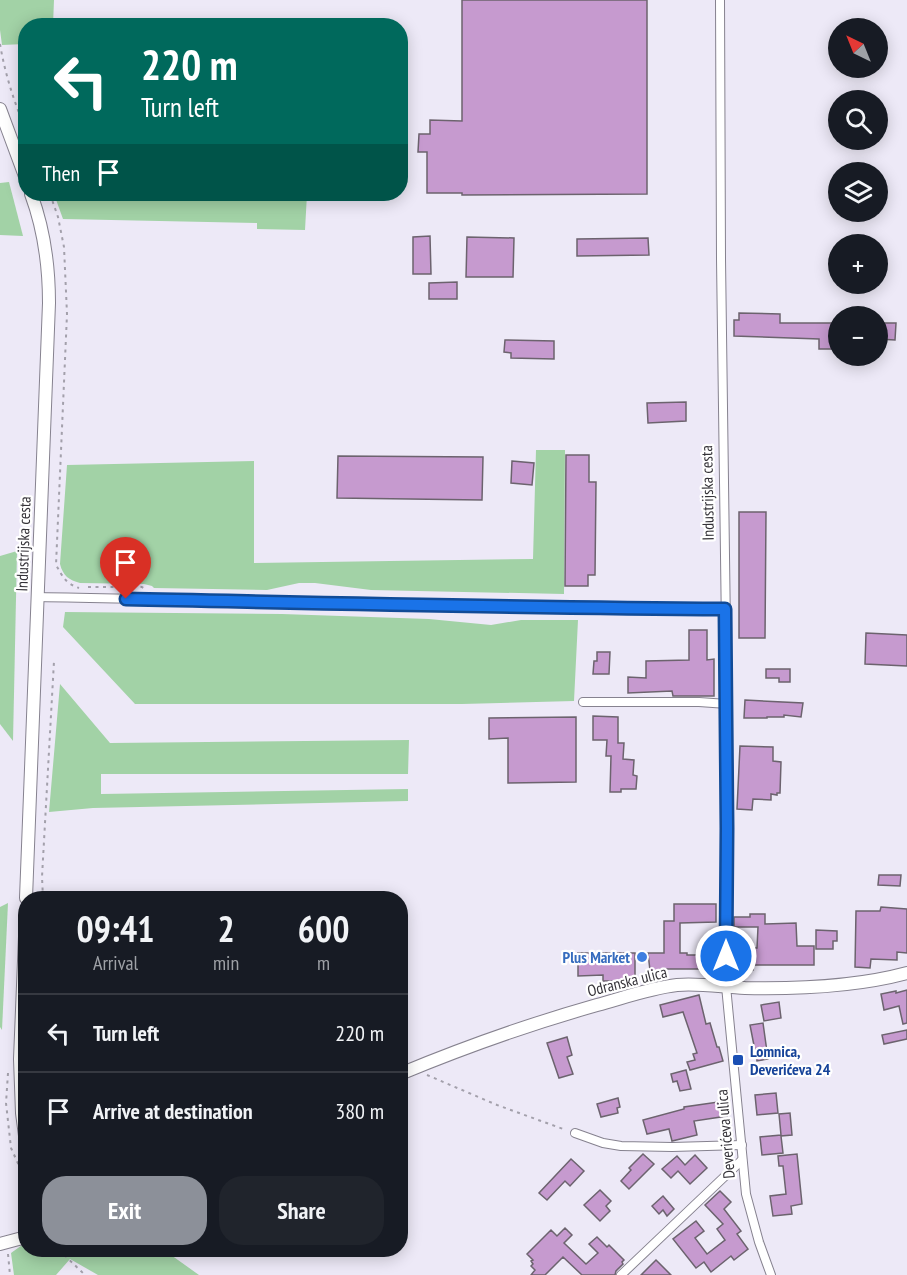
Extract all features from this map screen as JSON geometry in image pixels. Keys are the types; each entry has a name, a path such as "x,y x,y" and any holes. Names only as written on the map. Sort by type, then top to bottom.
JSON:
{"main road":[{"path":"0,109 18,157"},
{"name":"Industrijska cesta","path":"26,891 49,283 42,232 33,201"},
{"name":"Odranska ulica","path":"408,1071 534,1024 650,990 685,985 774,988 828,985 877,980 907,973"},
{"path":"3,1243 18,1239"}],"street":[{"name":"Industrijska cesta","path":"720,0 726,986"},
{"path":"38,597 725,609"},
{"path":"583,702 726,704"},
{"name":"Deverićeva ulica","path":"726,986 746,1194 771,1275"},
{"path":"574,1133 603,1143 621,1146 742,1145"},
{"path":"621,1275 742,1160"}],"path":[{"path":"0,44 7,78 18,111"},
{"path":"52,201 64,247 67,314 56,565 70,585 79,588 142,587 146,589 148,599"},
{"path":"43,891 54,661"},
{"path":"413,1069 497,1105 574,1133"},
{"path":"3,1243 10,1275"},
{"path":"66,1257 85,1275"}],"green space":[{"path":"0,0 54,0 53,18 18,18 18,44 2,45"},
{"path":"9,182 23,236 0,235 0,183"},
{"path":"57,201 307,201 305,230 257,229 257,223 63,219"},
{"path":"536,450 565,450 564,594 371,590 315,583 299,583 267,590 154,588 144,584 80,583 67,577 60,564 67,465 254,461 254,563 533,559"},
{"path":"17,551 13,741 0,724 0,556"},
{"path":"65,612 282,614 429,619 491,625 521,620 578,620 574,701 462,704 135,704 63,627"},
{"path":"60,684 110,743 409,740 408,774 101,774 101,794 408,789 408,801 93,808 49,812"},
{"path":"8,903 2,1030 0,1027 0,907"},
{"path":"18,1248 18,1257 174,1257 199,1275 98,1275 70,1259 56,1275 14,1275 11,1253"}],"building":[{"path":"462,0 647,0 647,194 462,195 462,193 427,193 427,152 418,152 419,134 430,134 430,120 462,121"},
{"path":"430,236 431,274 413,274 413,237"},
{"path":"467,237 514,238 513,277 466,277"},
{"path":"648,238 649,255 577,256 577,239"},
{"path":"457,282 457,299 429,299 429,283"},
{"path":"739,313 780,314 780,323 828,323 828,349 819,349 819,339 734,336 734,320 739,320"},
{"path":"888,323 896,323 895,340 888,340"},
{"path":"505,340 554,341 554,359 511,358 511,353 504,352"},
{"path":"686,402 686,421 648,423 647,403"},
{"path":"566,455 589,455 589,482 596,482 595,575 588,575 588,586 565,586"},
{"path":"338,456 483,457 482,500 337,498"},
{"path":"512,461 534,463 532,485 511,483"},
{"path":"739,512 766,512 765,638 739,638"},
{"path":"689,630 707,630 707,660 714,659 714,696 673,696 672,691 628,693 628,677 646,678 646,661 689,660"},
{"path":"866,633 907,635 907,666 865,664"},
{"path":"597,652 610,652 609,674 593,674"},
{"path":"766,669 790,669 790,682 779,682 779,678 766,678"},
{"path":"745,700 803,703 801,717 784,715 784,717 744,718"},
{"path":"593,716 618,717 618,743 624,743 623,759 634,760 633,775 637,776 636,789 610,792 611,756 606,756 607,740 593,740"},
{"path":"576,717 576,782 508,783 508,738 489,739 489,718"},
{"path":"740,746 773,747 773,761 781,762 780,793 771,794 771,800 753,799 752,810 737,809"},
{"path":"879,875 901,875 900,886 878,885"},
{"path":"674,904 716,904 716,922 680,923 680,953 701,955 701,969 661,969 661,978 651,979 648,953 664,953 664,921 674,921"},
{"path":"881,907 907,909 907,953 897,952 897,960 871,959 870,968 855,967 856,911 880,911"},
{"path":"750,914 765,914 765,924 796,923 797,946 814,946 814,965 753,965 753,970 737,969 738,948 757,948 758,927 734,927 734,917 750,917"},
{"path":"816,930 837,931 837,941 833,941 833,949 816,949"},
{"path":"578,953 635,953 635,981 603,981 603,975 578,976"},
{"path":"907,990 907,1023 903,1024 899,1006 884,1010 881,994"},
{"path":"699,995 706,1024 710,1023 723,1061 690,1070 687,1062 695,1060 693,1054 697,1053 683,1012 663,1017 660,1005"},
{"path":"779,1002 781,1018 764,1021 761,1005"},
{"path":"763,1023 768,1059 757,1061 750,1025"},
{"path":"907,1030 907,1039 884,1044 882,1035"},
{"path":"567,1037 572,1055 567,1057 573,1074 559,1078 547,1043"},
{"path":"686,1070 691,1089 680,1091 677,1081 673,1082 671,1074"},
{"path":"776,1093 778,1113 757,1115 755,1095"},
{"path":"618,1098 620,1107 617,1108 618,1113 601,1117 597,1104"},
{"path":"725,1101 727,1116 694,1121 697,1135 672,1141 669,1129 647,1134 643,1120 684,1109 684,1107"},
{"path":"790,1113 792,1135 781,1136 783,1153 762,1155 760,1137 781,1135 779,1114"},
{"path":"643,1154 654,1164 629,1189 621,1181 631,1170 629,1168"},
{"path":"797,1154 802,1204 791,1206 792,1214 773,1216 770,1196 786,1194 783,1166 779,1166 778,1156"},
{"path":"695,1155 707,1168 690,1184 678,1171 671,1178 662,1169 677,1156 685,1165"},
{"path":"571,1159 584,1171 570,1186 565,1181 547,1200 539,1193"},
{"path":"600,1190 611,1201 606,1206 610,1211 600,1221 584,1205"},
{"path":"720,1191 731,1202 724,1209 741,1231 737,1234 748,1249 734,1260 731,1256 711,1272 704,1262 696,1268 673,1239 696,1221 704,1231 695,1238 707,1254 725,1240 717,1229 723,1224 705,1205"},
{"path":"663,1196 674,1209 667,1216 663,1210 659,1214 652,1206"},
{"path":"565,1228 572,1235 564,1243 586,1264 598,1253 589,1244 597,1237 607,1247 609,1245 624,1260 615,1275 582,1275 563,1257 545,1275 531,1275 535,1270 531,1266 533,1260 527,1254 551,1230 557,1236"},
{"path":"656,1260 671,1275 641,1275"}],"place":[{"name":"Plus Market","path":"642,957"},
{"name":"Lomnica, Deverićeva 24","path":"738,1060"}],"route":[{"path":"126,599 725,609 726,956"}]}
